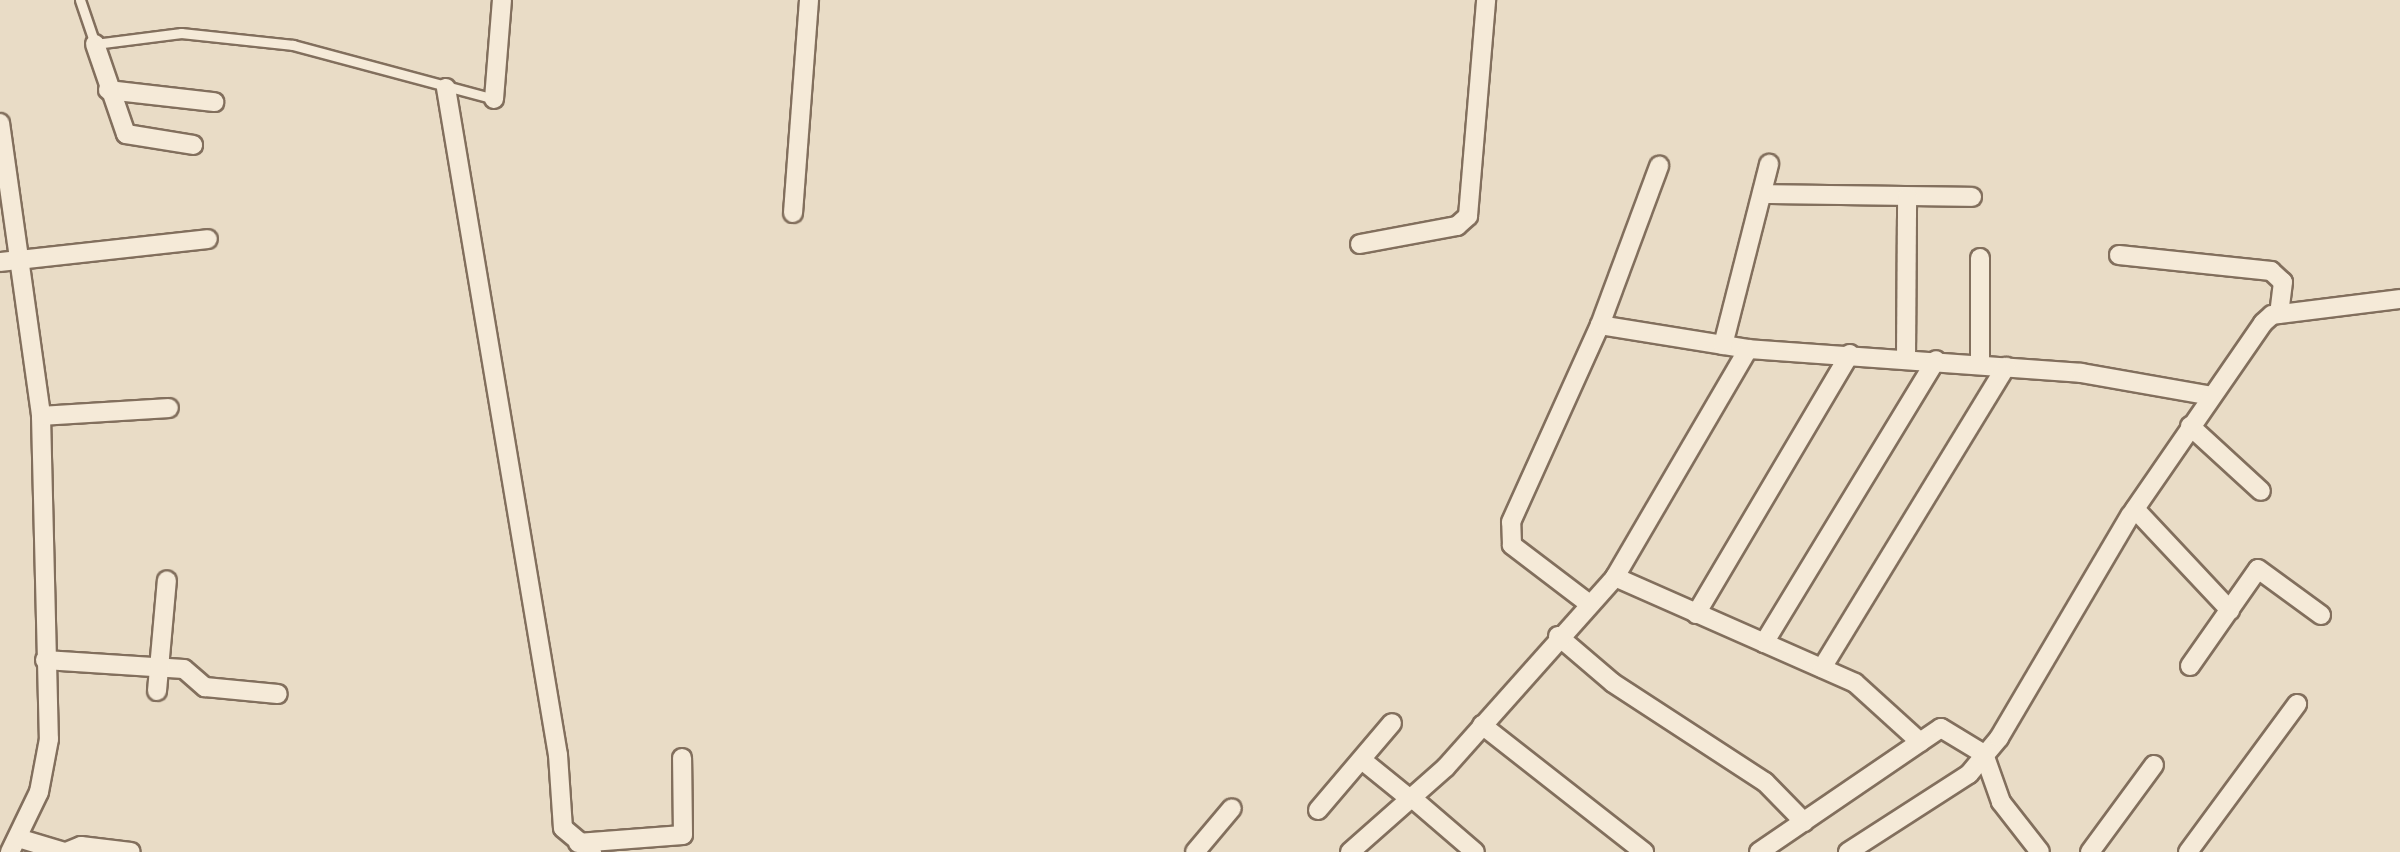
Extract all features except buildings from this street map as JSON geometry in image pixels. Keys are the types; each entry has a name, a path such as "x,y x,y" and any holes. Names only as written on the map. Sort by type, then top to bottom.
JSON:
{"street":[{"path":"494,99 502,0"},
{"path":"793,213 809,0"},
{"path":"1360,244 1457,226 1468,216 1486,0"},
{"path":"95,44 108,90 128,135 193,145"},
{"path":"446,88 558,755 563,828 585,848 683,835 682,758"},
{"path":"108,90 214,102"},
{"path":"0,123 22,259 41,416 49,739 39,792 8,848 65,852 81,846 131,852"},
{"path":"1723,345 1769,164"},
{"path":"1588,603 1512,545 1511,522 1600,325 1659,166"},
{"path":"1762,194 1972,197"},
{"path":"1906,357 1907,197"},
{"path":"0,262 208,239"},
{"path":"2119,255 2271,271 2283,282 2279,314"},
{"path":"1980,258 1980,364"},
{"path":"1848,852 1969,774 2135,509 2263,323 2279,314 2400,299"},
{"path":"1600,325 1748,349 1980,364 2211,396"},
{"path":"1350,852 1410,798 1482,725 1558,636 1615,577 1748,349"},
{"path":"1696,614 1850,354"},
{"path":"1764,643 1936,360"},
{"path":"1822,668 2006,367"},
{"path":"41,416 169,408"},
{"path":"2190,426 2261,491"},
{"path":"2135,509 2230,610"},
{"path":"2190,666 2258,569 2321,615"},
{"path":"1615,577 1855,683 1920,742"},
{"path":"157,691 156,666 167,580"},
{"path":"1558,636 1613,683 1765,782 1804,822"},
{"path":"45,660 184,669 205,687 278,694"},
{"path":"2188,852 2297,704"},
{"path":"1318,810 1392,723"},
{"path":"1482,725 1644,852"},
{"path":"1759,852 1941,728 1984,754 2001,802 2029,848"},
{"path":"1362,760 1475,852"},
{"path":"2090,852 2154,765"},
{"path":"1195,852 1232,808"}],"lane":[{"path":"80,0 95,44 181,33 248,39 494,99"}]}
